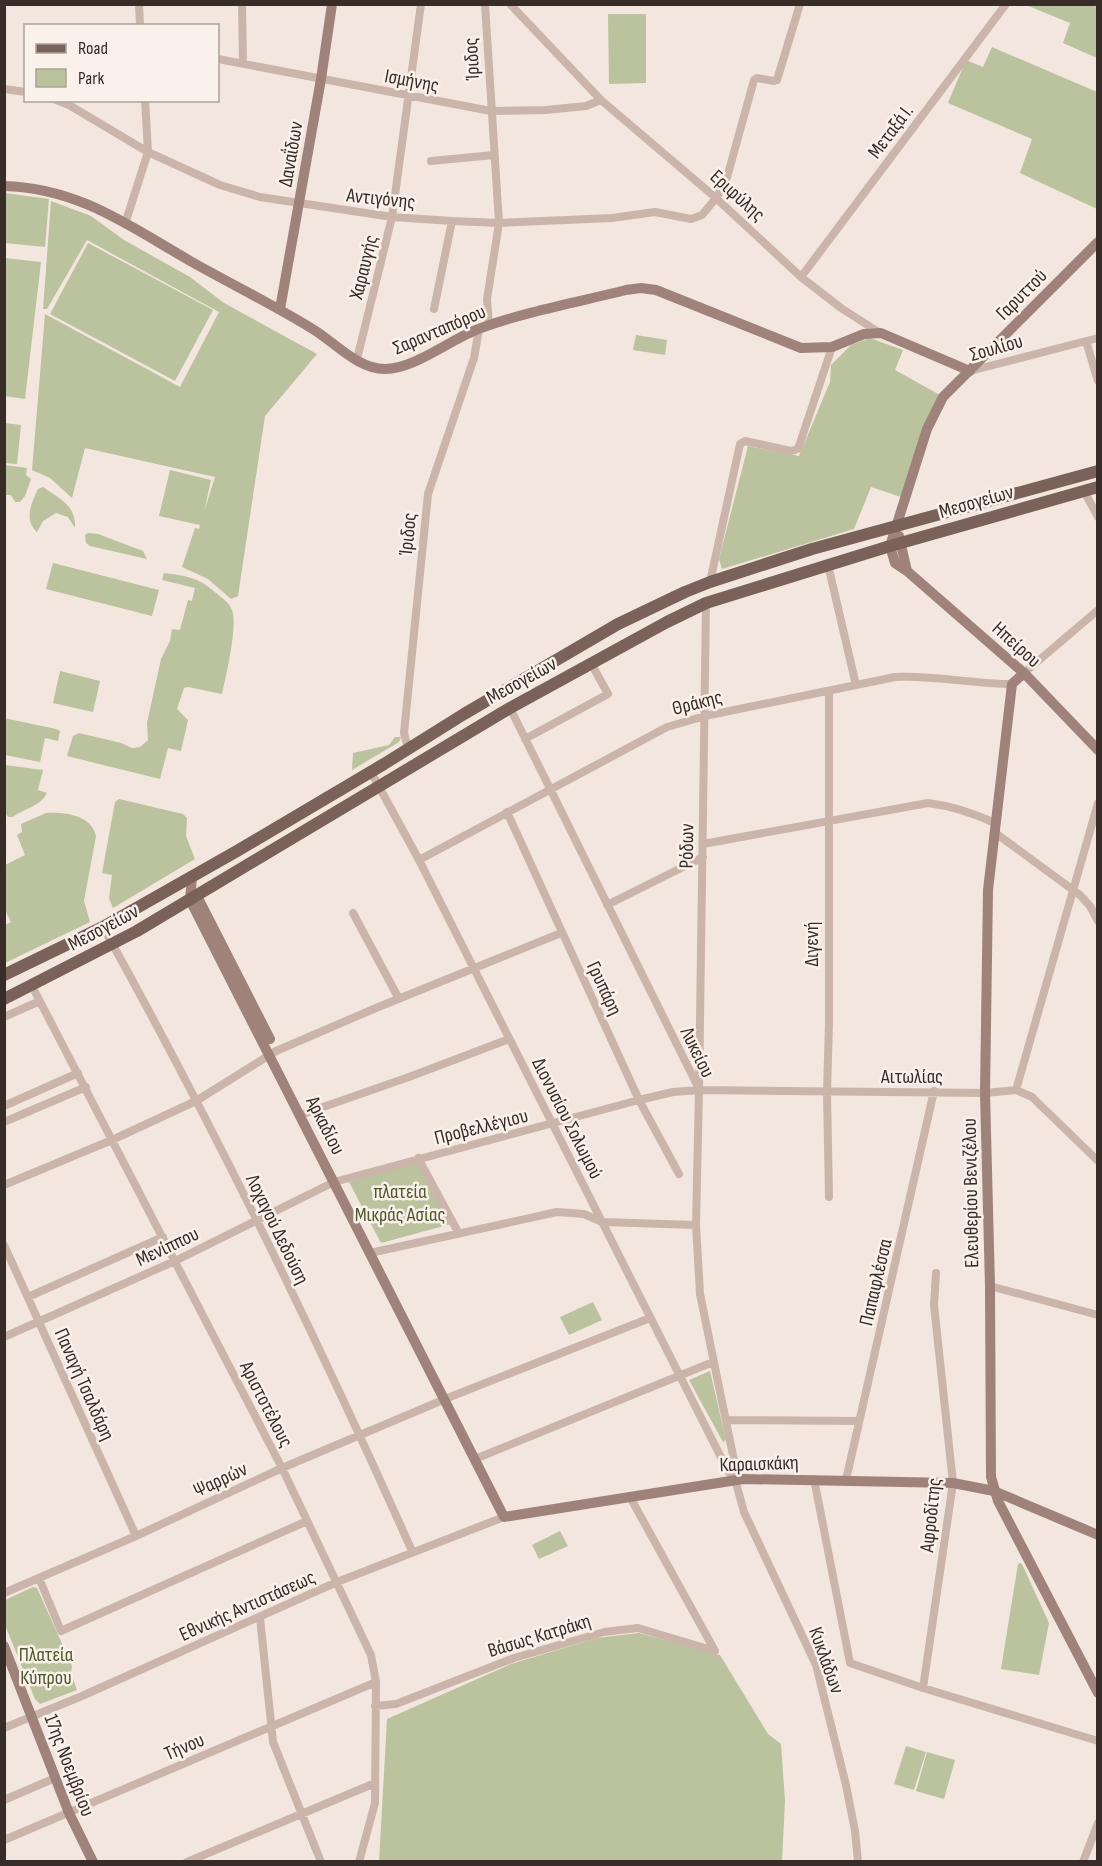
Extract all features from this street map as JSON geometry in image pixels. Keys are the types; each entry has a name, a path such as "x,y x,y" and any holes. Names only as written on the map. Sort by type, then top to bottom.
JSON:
{"main road":[{"name":"Μεσογείων","path":"4,975 103,927 192,877 618,624 710,582 812,549 1098,471"},
{"name":"Μεσογείων","path":"4,999 113,945 510,708 706,603 895,544 1098,487"}],"street":[{"path":"139,4 140,24"},
{"path":"242,4 243,63"},
{"name":"Δαναΐδων","path":"280,309 300,204 332,4"},
{"name":"Χαραυγής","path":"357,359 392,217 421,4"},
{"name":"Ίριδος","path":"410,748 404,733 428,494 484,327 499,223 485,4"},
{"name":"Εριφύλης","path":"510,4 601,100 716,198 801,277 841,308 881,333 970,371"},
{"path":"716,198 726,181 754,80 757,78 774,81 779,74 800,4"},
{"name":"Μεταξά Ι.","path":"801,277 1006,4"},
{"name":"Ισμήνης","path":"219,59 491,111 546,110 586,106 601,100"},
{"path":"4,90 24,92"},
{"name":"Αντιγόνης","path":"61,102 148,152 220,185 260,197 300,204 392,217 499,223 612,218 655,212 691,219 702,215 716,198"},
{"path":"126,224 148,152 145,102"},
{"path":"431,161 494,155"},
{"name":"Σαρανταπόρου","path":"4,186 29,187 60,194 94,206 316,330 363,364 379,369 403,367 484,327 626,290 648,288 738,322 792,346 811,349 832,347 864,334 881,333"},
{"path":"434,309 452,221"},
{"name":"Γαρυττού","path":"970,371 1098,242"},
{"name":"Σουλίου","path":"896,527 932,417 950,389 970,371 1098,336"},
{"path":"1086,341 1098,381"},
{"path":"710,582 740,444 745,441 791,451 798,449 832,347"},
{"path":"1083,491 1098,517"},
{"name":"Ηπείρου","path":"896,527 895,544 907,571 1024,673 1098,750"},
{"path":"828,565 855,686"},
{"name":"Ρόδων","path":"699,1090 706,603"},
{"path":"1012,684 1098,610"},
{"path":"525,739 608,694 591,663"},
{"name":"Θράκης","path":"420,860 667,727 705,716 895,677 912,676 1012,684"},
{"name":"Ελευθερίου Βενιζέλου","path":"1012,684 988,890 985,1093 990,1286 991,1477 996,1496 1098,1693"},
{"name":"Διγενή","path":"829,691 827,1093 829,1197"},
{"name":"Λυκείου","path":"510,708 699,1090 696,1225 700,1294 736,1470 735,1479"},
{"name":"Διονυσίου Σολωμού","path":"371,772 420,860 679,1376 728,1471 735,1479"},
{"path":"703,844 928,803 951,806 971,812 1073,889 1086,901 1098,921"},
{"path":"1098,803 1016,1090 1032,1097 1098,1161"},
{"name":"Γρυπάρη","path":"507,812 639,1100 679,1174"},
{"path":"607,905 703,857"},
{"path":"192,877 194,898"},
{"name":"Αρκαδίου","path":"194,898 508,1516"},
{"path":"353,913 399,999"},
{"name":"Λοχαγού Δεδούση","path":"103,927 196,1101 256,1221 360,1435 412,1551"},
{"path":"4,1185 112,1140 196,1101 272,1053 561,933"},
{"name":"Αριστοτέλους","path":"32,986 282,1468 371,1655 376,1682 375,1803 359,1862"},
{"path":"4,1017 40,1001"},
{"path":"306,1113 509,1039"},
{"name":"Αρκαδίου","path":"272,1053 306,1113 337,1181"},
{"path":"4,1106 78,1073"},
{"path":"4,1122 86,1087"},
{"name":"Αιτωλίας","path":"699,1090 827,1093 985,1093 1016,1090"},
{"name":"Προβελλέγιου","path":"337,1181 639,1100 673,1092 699,1090"},
{"name":"Παπαφλέσσα","path":"846,1480 934,1092"},
{"path":"418,1158 458,1232"},
{"name":"Μενίππου","path":"4,1337 40,1323 175,1261 337,1181"},
{"path":"373,1252 557,1212 584,1214 602,1221 696,1225"},
{"path":"28,1297 163,1237"},
{"name":"Παναγή Τσαλδάρη","path":"4,1245 136,1536"},
{"name":"Αφροδίτης","path":"922,1688 953,1483 934,1305 936,1273"},
{"path":"990,1286 1098,1315"},
{"name":"Ψαρρών","path":"4,1593 136,1536 282,1468 447,1398 650,1318"},
{"path":"478,1457 713,1362"},
{"path":"726,1420 859,1421"},
{"name":"Καραισκάκη","path":"508,1516 735,1479 953,1483 1015,1500 1098,1535"},
{"name":"Κυκλάδων","path":"735,1479 744,1512 816,1665 846,1785 855,1831 858,1862"},
{"path":"814,1479 850,1663 922,1688 1098,1741"},
{"name":"Βάσως Κατράκη","path":"375,1706 396,1704 514,1658 604,1632 638,1628 715,1651 630,1497"},
{"name":"Εθνικής Αντιστάσεως","path":"4,1728 260,1618 337,1582 412,1551 508,1516"},
{"path":"39,1578 61,1631 307,1521"},
{"path":"260,1618 273,1742 321,1862"},
{"name":"17ης Νοεμβρίου","path":"4,1646 8,1667 32,1716 69,1813 93,1862"},
{"name":"Τήνου","path":"4,1840 376,1682"},
{"path":"4,1800 55,1778"},
{"path":"187,1862 375,1783"},
{"path":"1083,1862 1098,1823"}],"green space":[{"path":"1026,5 1092,5 1097,7 1097,58 1063,43 1070,23"},
{"path":"608,14 646,14 646,83 609,84"},
{"path":"992,47 1097,92 1097,209 1020,173 1032,139 948,103 966,60 983,67"},
{"path":"5,193 49,199 45,247 5,243"},
{"path":"51,201 91,216 124,240 190,277 224,303 317,354 265,416 238,596 231,599 208,579 182,567 195,528 199,529 200,525 159,516 170,470 211,480 204,512 215,477 85,448 72,498 50,478 32,470 45,314 180,387 219,312 87,240 47,309 43,309"},
{"path":"88,243 213,310 175,381 50,314"},
{"path":"5,258 41,262 25,399 5,396"},
{"path":"636,335 667,340 665,355 633,350"},
{"path":"870,338 903,350 895,370 940,395 901,497 871,487 854,529 722,569 719,559 748,446 799,456 830,382 831,365 851,345"},
{"path":"5,423 21,425 17,464 5,463"},
{"path":"5,465 27,468 26,475 31,479 25,496 20,502 15,502 11,495 5,495"},
{"path":"43,487 70,508 75,520 75,528 68,517 56,513 43,521 37,532 33,527 30,522 31,505 38,489"},
{"path":"98,534 143,551 147,559 90,546 86,543 85,535"},
{"path":"53,563 159,590 152,616 46,589"},
{"path":"164,573 198,580 223,598 231,607 233,638 222,694 184,688 177,709 188,720 181,751 168,748 160,779 67,756 73,736 79,733 121,743 132,748 140,747 148,740 147,723 161,659 170,641 172,629 180,630 188,600 192,601 195,588 162,580"},
{"path":"60,671 100,681 93,712 53,703"},
{"path":"4,718 56,729 60,731 58,741 45,738 40,762 5,755"},
{"path":"395,737 401,737 399,742 352,770 353,753 389,745"},
{"path":"5,765 43,770 38,790 47,793 36,804 13,817 8,817 5,812"},
{"path":"119,799 183,814 187,818 186,836 195,859 113,908 109,898 112,875 102,873 115,802"},
{"path":"46,813 69,814 83,819 89,823 96,836 84,901 90,922 5,963 5,925 11,922 5,910 5,865 25,855 17,835 22,832 21,824"},
{"name":"πλατεία Μικράς Ασίας","path":"417,1162 451,1224 381,1243 349,1182"},
{"path":"593,1302 602,1320 569,1335 560,1317"},
{"path":"710,1371 726,1440 723,1442 689,1380"},
{"path":"560,1531 568,1546 539,1559 532,1545"},
{"path":"1020,1563 1049,1623 1039,1675 1001,1669"},
{"name":"Πλατεία Κύπρου","path":"33,1587 37,1588 72,1666 71,1673 77,1690 40,1704 35,1699 5,1625 5,1600"},
{"path":"639,1633 720,1655 768,1734 781,1744 785,1801 782,1861 379,1862 387,1719 511,1664 597,1638"},
{"path":"906,1746 926,1752 914,1790 894,1784"},
{"path":"927,1752 955,1760 944,1799 916,1791"}]}
